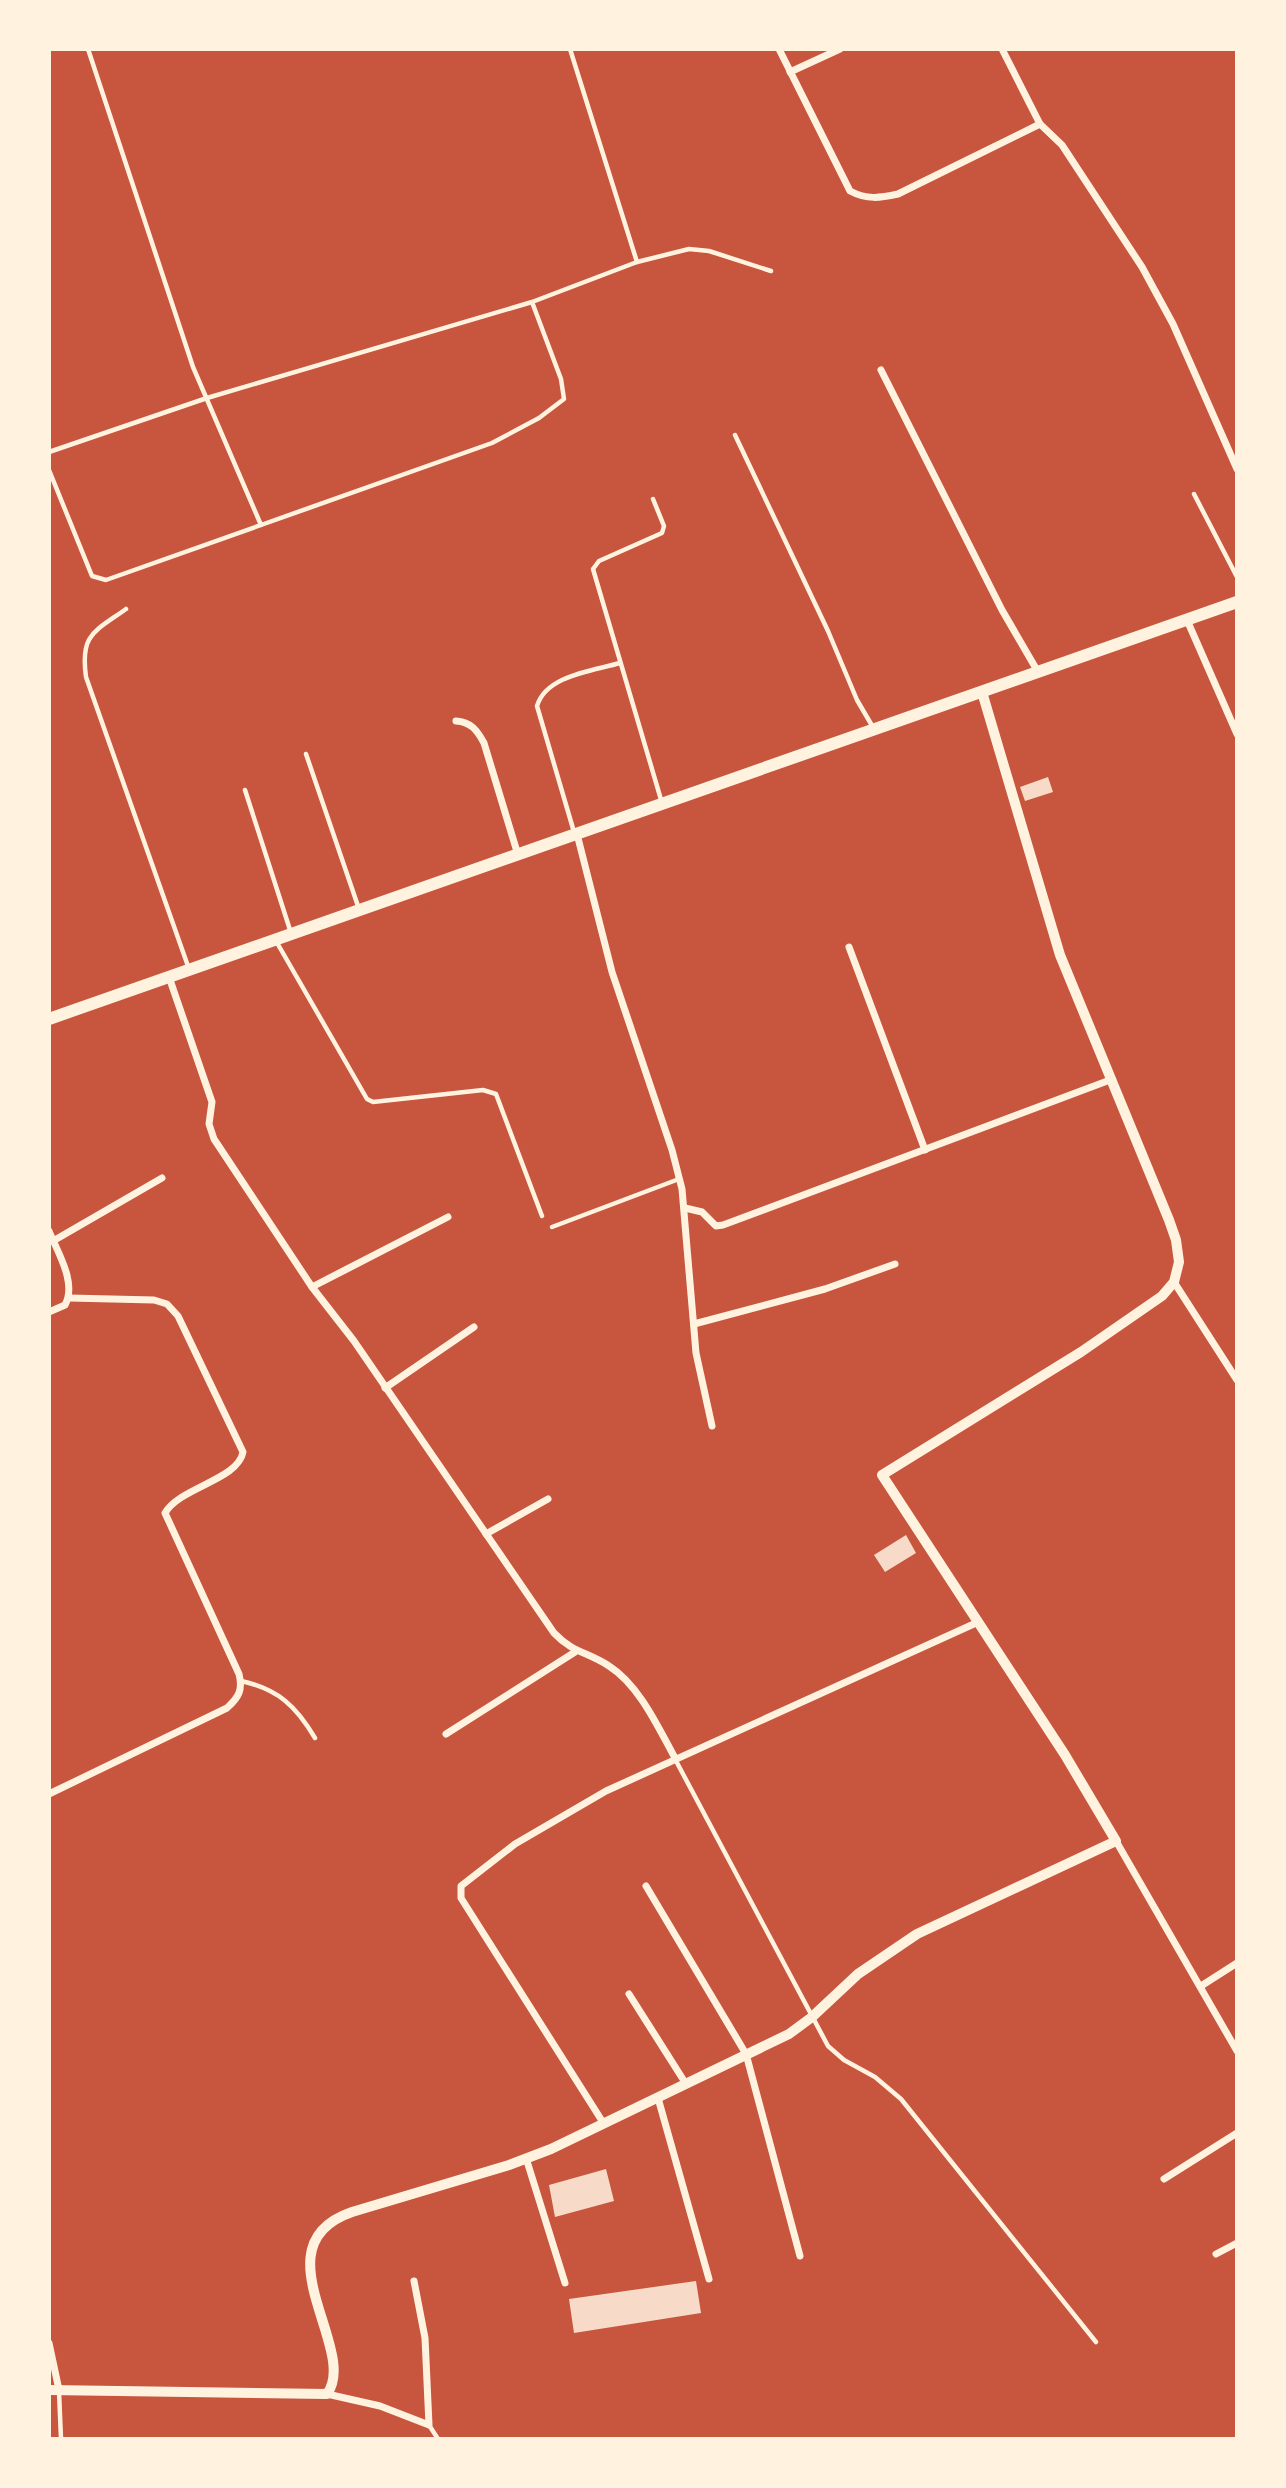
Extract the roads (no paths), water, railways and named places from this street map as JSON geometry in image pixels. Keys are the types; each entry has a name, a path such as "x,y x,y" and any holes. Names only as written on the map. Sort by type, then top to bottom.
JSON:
{"main road":[{"path":"49,1019 1237,602"}],"street":[{"path":"779,49 850,191 861,197 878,198 898,194 1040,124"},
{"path":"790,72 840,49"},
{"path":"1002,49 1040,124 1062,145 1142,267 1172,324 1237,469"},
{"path":"881,370 1002,610 1038,672"},
{"path":"1187,620 1237,734"},
{"path":"982,692 1060,955 1176,1240 1179,1262 1174,1282 1162,1296 1116,1330 882,1475 976,1623 1065,1755 1237,2051"},
{"path":"456,721 467,722 477,730 484,743 518,855"},
{"path":"576,834 612,972 680,1179 685,1208 696,1353 712,1426"},
{"path":"849,947 925,1150"},
{"path":"169,977 212,1102 208,1124 214,1139 312,1287 386,1388 554,1633 575,1652 608,1665 629,1685 675,1758"},
{"path":"685,1208 702,1212 716,1226 723,1225 1110,1080"},
{"path":"53,1241 162,1178"},
{"path":"312,1287 448,1217"},
{"path":"49,1231 69,1282 69,1298 65,1305 49,1312"},
{"path":"694,1324 825,1289 895,1264"},
{"path":"1174,1282 1237,1380"},
{"path":"49,1794 227,1708 237,1699 241,1681 164,1513 179,1498 230,1470 242,1459 243,1452 177,1316 167,1304 155,1300 69,1298"},
{"path":"386,1388 474,1327"},
{"path":"486,1534 548,1499"},
{"path":"604,2124 458,1892 461,1886 493,1859 553,1819 675,1758 976,1623"},
{"path":"446,1734 575,1652"},
{"path":"327,2394 331,2388 332,2354 313,2289 312,2274 317,2235 341,2216 526,2158 658,2098 789,2034 812,2017 858,1973 917,1934 1116,1841"},
{"path":"646,1886 746,2054 800,2256"},
{"path":"1201,1986 1237,1963"},
{"path":"629,1994 686,2084"},
{"path":"658,2098 709,2279"},
{"path":"1164,2179 1237,2133"},
{"path":"526,2158 565,2283"},
{"path":"1216,2254 1237,2244"},
{"path":"49,2343 54,2390 327,2394 380,2406 429,2425 427,2357 414,2281"}],"lane":[{"path":"88,49 193,367 261,525"},
{"path":"570,49 637,262"},
{"path":"49,452 207,398 532,302 637,262 690,249 733,257 771,271"},
{"path":"49,470 92,576 106,580 492,443 539,418 564,399 561,379 532,302"},
{"path":"735,435 828,631 857,700 874,730"},
{"path":"1194,494 1237,577"},
{"path":"653,499 664,526 662,533 599,561 593,569 662,804"},
{"path":"126,609 90,635 83,654 86,677 190,970"},
{"path":"576,834 537,706 540,696 551,684 620,663"},
{"path":"306,754 360,910"},
{"path":"245,790 291,934"},
{"path":"275,940 368,1099 373,1102 483,1090 496,1094 542,1216"},
{"path":"552,1227 680,1179"},
{"path":"241,1681 261,1686 287,1700 315,1738"},
{"path":"675,1758 821,2037 835,2054 865,2070 901,2099 1096,2342"},
{"path":"54,2390 61,2439"},
{"path":"429,2425 438,2439"}]}
